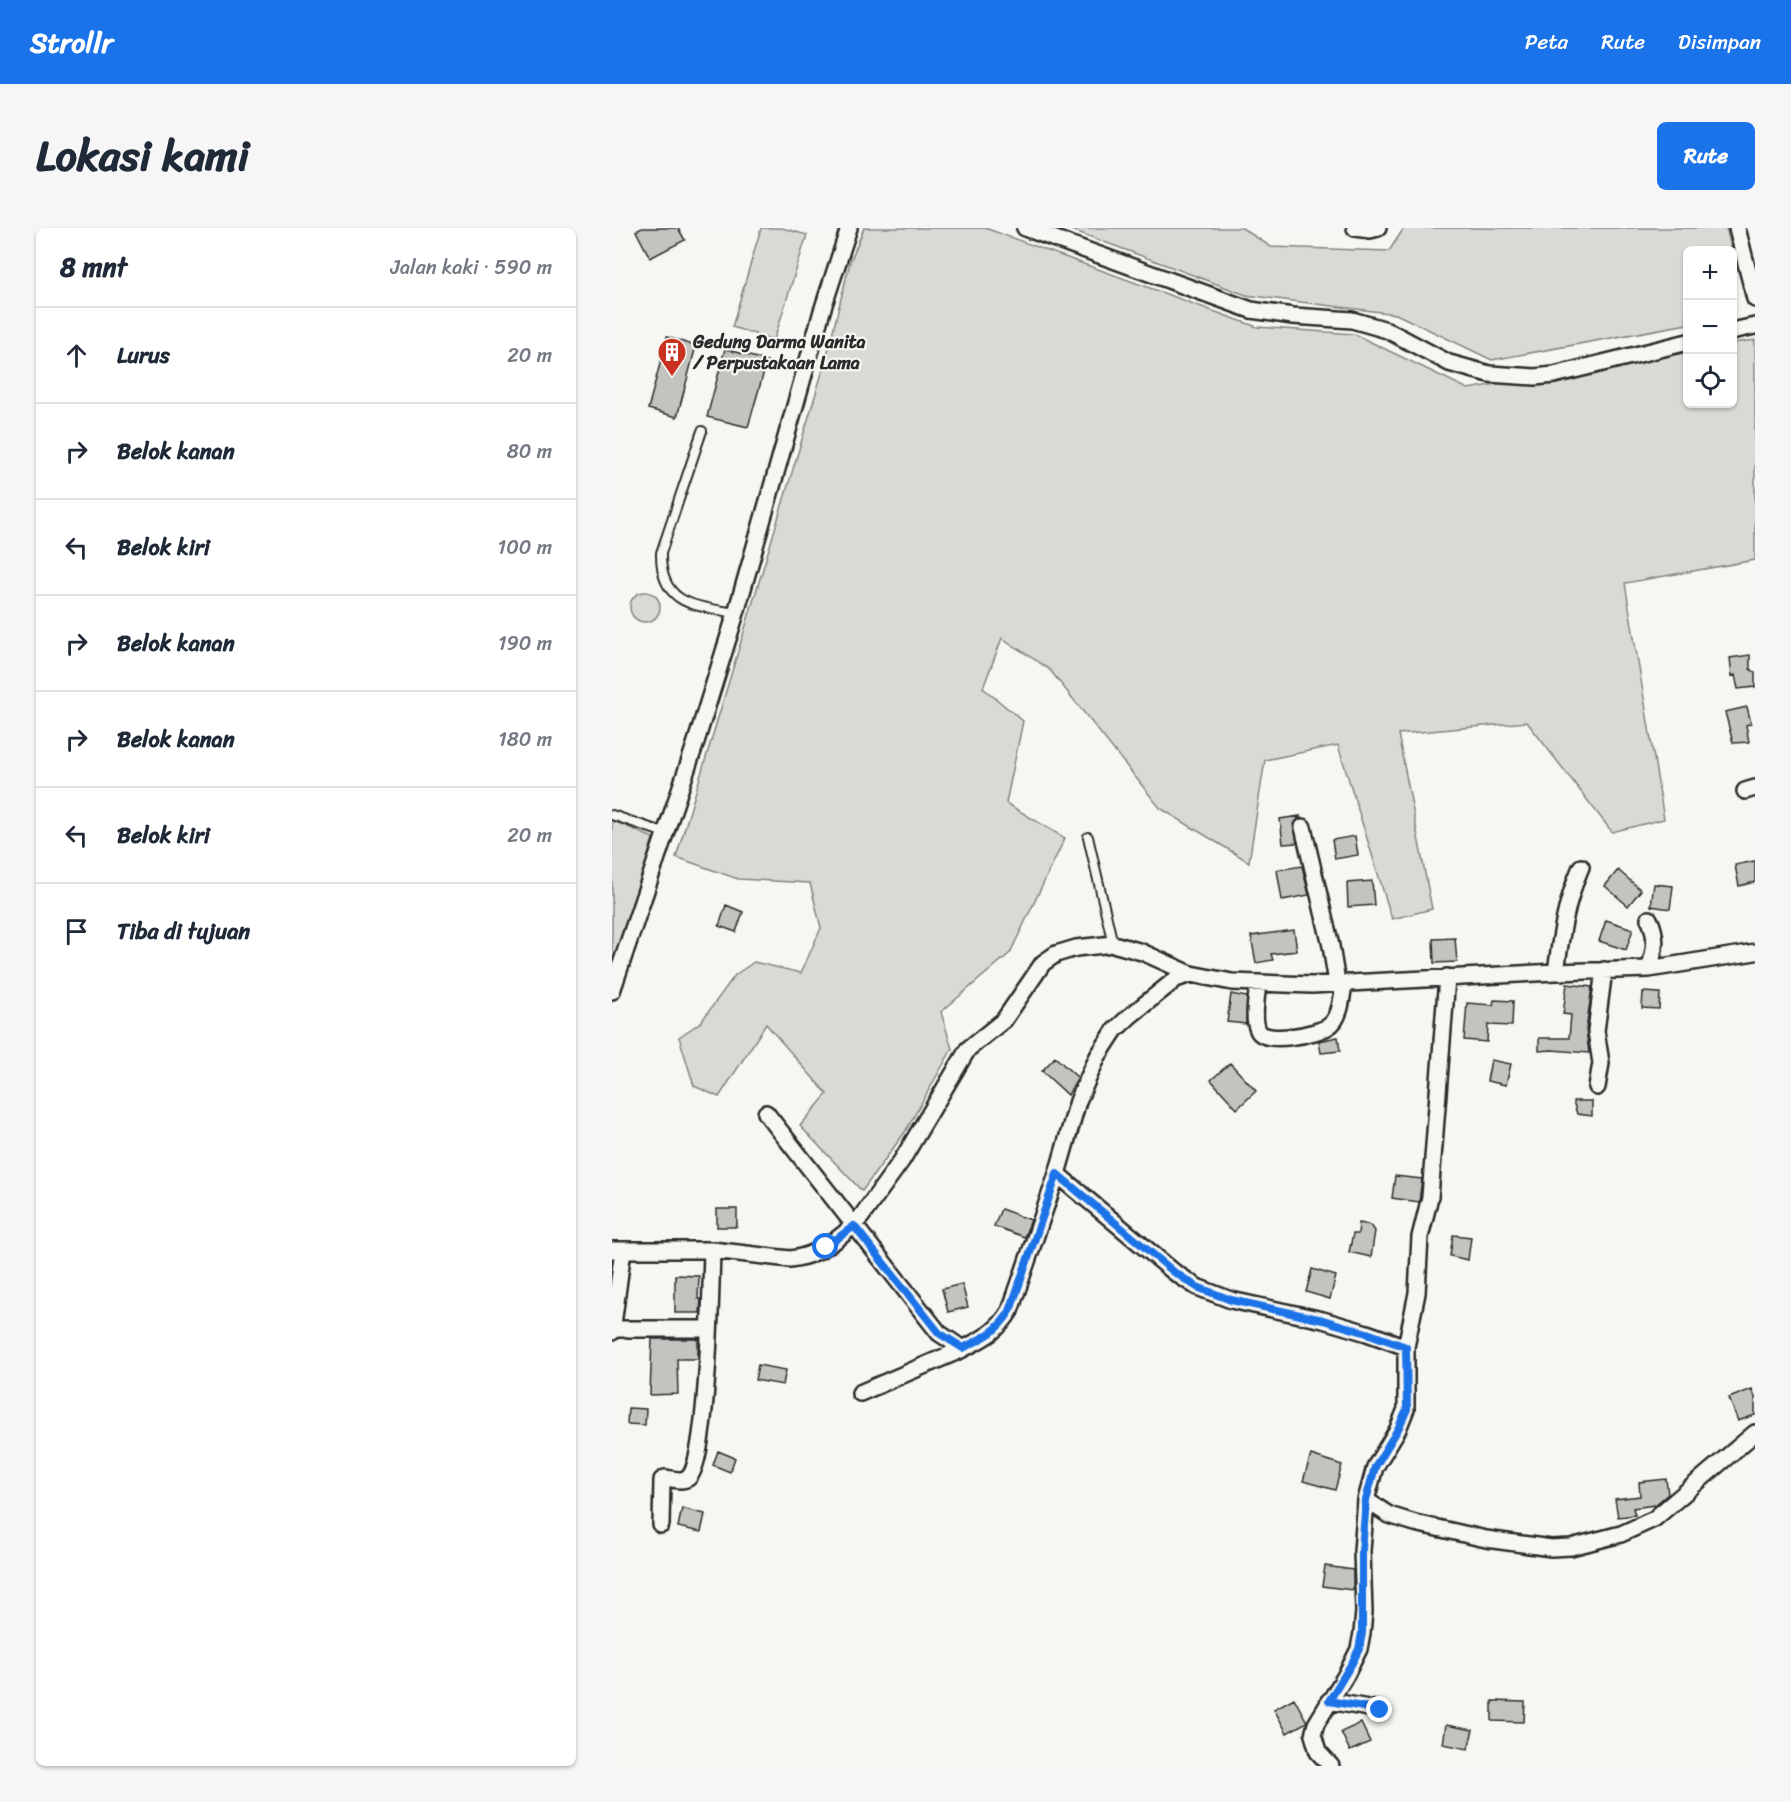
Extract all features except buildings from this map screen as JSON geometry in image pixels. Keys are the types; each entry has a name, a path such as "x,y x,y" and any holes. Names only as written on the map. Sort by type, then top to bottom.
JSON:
{"street":[{"path":"612,991 695,745 736,613 819,322 849,228"},
{"path":"1025,228 1251,310 1293,316 1352,320 1387,330 1449,363 1489,374 1535,377 1554,375 1683,343"},
{"path":"1355,228 1370,230 1378,228"},
{"path":"1737,228 1755,299"},
{"path":"1737,330 1755,326"},
{"path":"1258,983 1257,1029 1269,1038 1304,1035 1329,1026 1341,1002 1340,983 1303,827"},
{"path":"1556,972 1568,901 1581,867"},
{"path":"1648,919 1653,927 1655,945 1649,969"},
{"path":"708,1329 612,1330 618,1250 712,1250 790,1259 803,1258 826,1247 854,1226 902,1160 963,1056 976,1042 1004,1020 1043,963 1056,954 1076,948 1113,944 1142,952 1191,974 1232,982 1312,985 1649,969 1755,952"},
{"path":"1597,1086 1600,1063 1596,1031 1604,970"},
{"path":"860,1393 963,1348 991,1334 1000,1326 1010,1311 1057,1174 1078,1101 1098,1056 1115,1030 1149,999 1176,979 1191,974"},
{"path":"1331,1766 1318,1752 1313,1735 1316,1724 1359,1649 1362,1633 1362,1551 1366,1500 1375,1467 1407,1409 1406,1347 1417,1293 1420,1237 1431,1188 1448,977"},
{"path":"766,1113 939,1333 963,1348"},
{"path":"1057,1174 1174,1272 1197,1287 1231,1300 1323,1320 1406,1347"},
{"path":"661,1525 662,1480 665,1478 683,1480 689,1477 700,1446 705,1399 712,1250"},
{"path":"1366,1500 1389,1515 1415,1523 1486,1539 1551,1548 1571,1547 1621,1534 1654,1519 1755,1433"},
{"path":"1329,1701 1380,1710"}],"lane":[{"path":"702,431 661,553 660,571 671,592 694,606 736,613"},
{"path":"612,815 665,833"},
{"path":"1088,837 1113,944"}],"shaded area":[{"path":"761,228 782,228 807,235 774,340 732,327"},
{"path":"864,228 985,228 1257,327 1354,334 1468,389 1683,352 1683,408 1737,408 1737,342 1755,340 1755,560 1625,583 1664,819 1612,832 1527,722 1398,734 1432,909 1392,919 1338,745 1265,760 1249,862 1160,808 1050,670 1002,638 983,688 1023,721 1006,803 1065,838 1010,953 941,1012 952,1049 905,1132 862,1191 800,1126 827,1094 766,1024 719,1097 694,1086 679,1037 701,1022 735,975 754,962 801,973 821,928 810,883 738,879 676,857 825,363 850,262"},
{"path":"1067,228 1242,228 1271,247 1389,251 1404,228 1726,228 1731,246 1683,246 1683,325 1492,360 1396,314 1246,295"},
{"path":"645,592 656,596 660,607 656,618 645,622 634,618 630,607 634,596"},
{"path":"612,820 653,838 612,980"}],"place":[{"name":"Gedung Darma Wanita / Perpustakaan Lama","path":"672,378"}],"route":[{"path":"826,1247 854,1226 939,1333 950,1342 963,1348 991,1334 1000,1326 1010,1311 1057,1174 1174,1272 1197,1287 1231,1300 1323,1320 1406,1347 1407,1409 1375,1467 1369,1482 1366,1500 1362,1528 1364,1612 1359,1649 1329,1701 1380,1710"}]}
